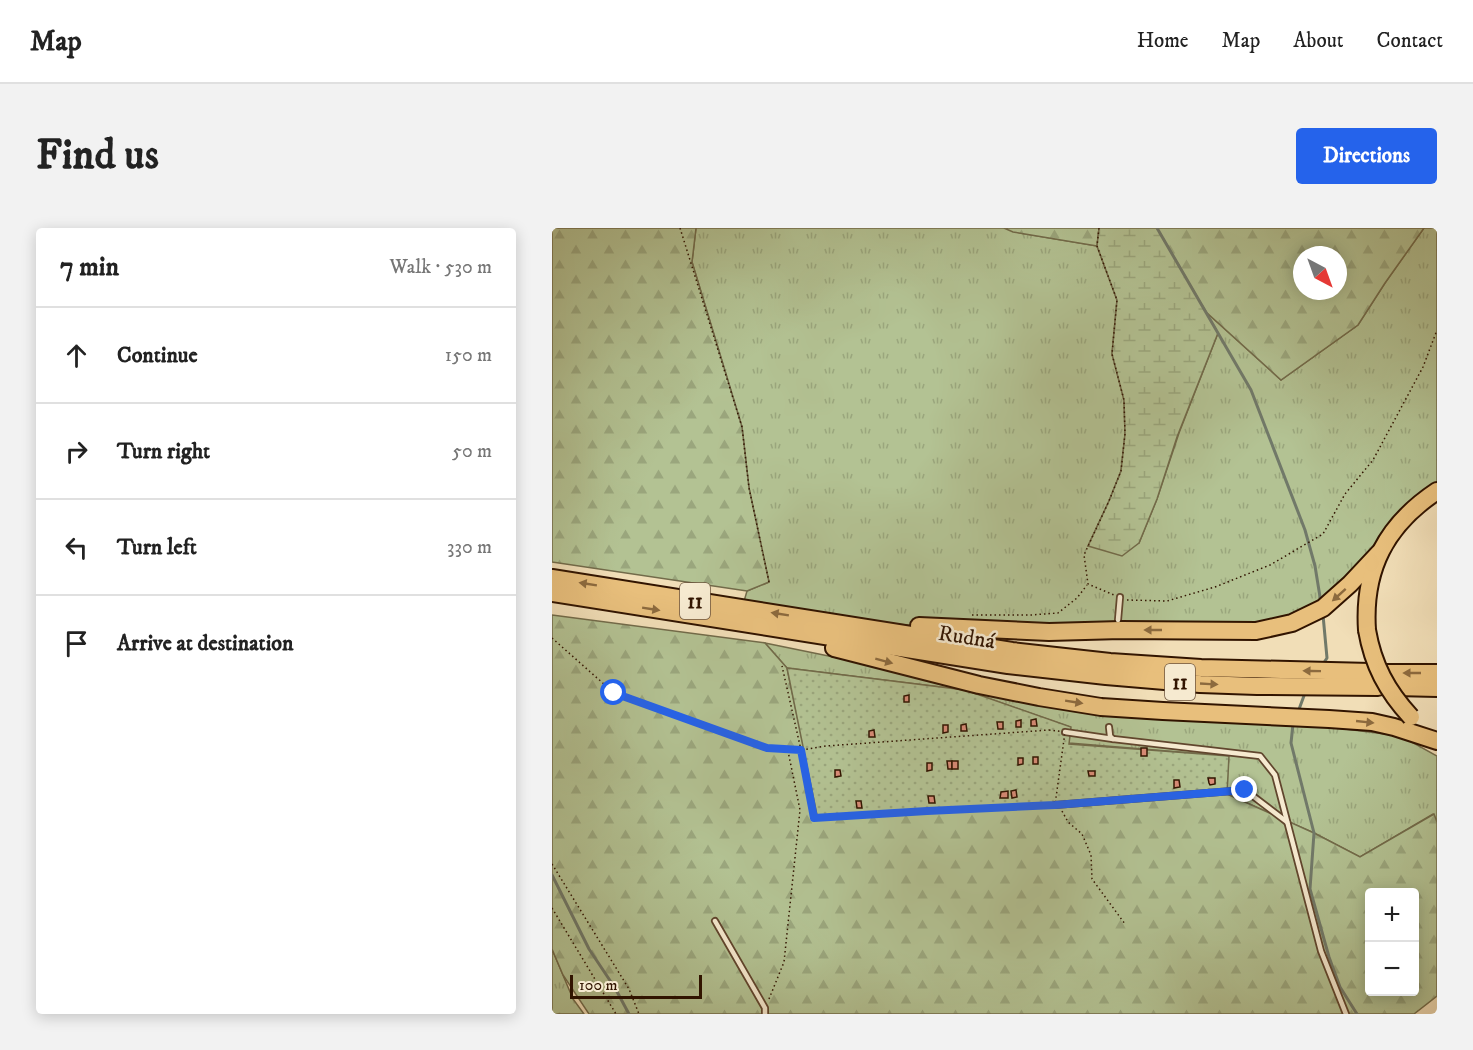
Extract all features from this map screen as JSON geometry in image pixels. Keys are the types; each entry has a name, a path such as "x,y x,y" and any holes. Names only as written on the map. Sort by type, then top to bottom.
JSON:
{"highway":[{"path":"838,623 850,617 916,626 1049,632 1256,631 1292,624 1323,608 1350,584 1379,553 1403,519 1436,491"},
{"path":"1379,553 1369,581 1366,611 1371,651 1380,674 1394,698 1411,717 1437,737"},
{"name":"Rudná","path":"552,578 1012,651 1110,662 1383,680 1437,688"},
{"name":"Rudná","path":"552,593 1008,665 1106,676 1234,685 1383,680 1437,673"},
{"path":"725,621 949,678 1039,697 1153,711 1372,722 1437,741"}],"lane":[{"path":"1118,620 1120,597"},
{"path":"1109,727 1110,736 1113,739"},
{"path":"1065,732 1260,756 1275,775 1321,951 1346,1014"},
{"path":"1058,805 1245,790 1288,823"},
{"path":"715,921 765,1011"}],"path":[{"path":"680,228 742,427 749,488 769,582"},
{"path":"967,615 1058,613 1077,598 1088,584 1084,555 1121,471 1125,434 1124,400 1112,354 1117,300 1097,246 1099,228"},
{"path":"1088,584 1125,600 1167,601 1215,587 1269,565 1323,534 1345,494 1372,460 1423,367 1437,330"},
{"path":"552,638 614,693 767,748 801,750 826,746 1037,730 1065,732 1058,805 1068,822 1082,834 1090,855 1092,879 1125,924"},
{"path":"782,666 814,818 1058,805"},
{"path":"765,1011 783,962 801,810 787,749"},
{"path":"552,864 629,989 639,1014"},
{"path":"552,908 616,1014"}],"green space":[{"path":"552,228 696,228 692,262 742,427 749,488 769,582 747,591 552,562"},
{"path":"696,228 1007,228 1020,233 1097,246 1117,300 1112,354 1124,400 1125,434 1121,471 1088,546 1139,543 1218,333 1206,312 1281,380 1358,325 1424,228 1437,228 1437,490 1379,553 1292,623 916,626 742,608 747,591 769,582 749,488 742,427 692,262"},
{"path":"1004,228 1099,228 1097,246 1013,232"},
{"path":"1099,228 1157,228 1218,333 1139,543 1122,556 1088,546 1121,471 1125,434 1124,400 1112,354 1117,300 1097,246"},
{"path":"1157,228 1424,228 1358,325 1281,380 1206,312"},
{"path":"552,615 765,643 787,668 819,820 1227,794 1314,833 1360,857 1434,814 1437,822 1437,996 1414,1014 589,1014 563,975 552,949"},
{"path":"765,643 1112,714 1313,725 1401,736 1437,756 1437,822 1433,814 1360,857 1314,833 1227,794 1228,756 1069,743 1070,727 965,690 787,668"},
{"path":"787,668 965,690 1071,727 1069,744 1229,756 1227,794 818,820"},
{"path":"552,949 573,999 584,1014 552,1014"}],"building":[{"path":"909,695 909,702 904,702 904,696"},
{"path":"1036,719 1037,726 1031,726 1031,720"},
{"path":"1021,720 1021,727 1016,727 1016,721"},
{"path":"997,722 1003,722 1003,729 998,729"},
{"path":"966,724 967,731 961,731 961,725"},
{"path":"943,725 948,725 948,732 943,733"},
{"path":"874,730 875,737 869,737 869,731"},
{"path":"1141,748 1147,748 1147,756 1141,756"},
{"path":"1033,757 1038,757 1038,764 1033,764"},
{"path":"1018,758 1023,758 1023,764 1018,765"},
{"path":"947,761 952,761 952,769 948,769"},
{"path":"952,761 958,761 958,769 952,769"},
{"path":"927,763 932,763 932,770 927,771"},
{"path":"835,770 840,770 841,776 835,777"},
{"path":"1088,771 1095,771 1095,776 1089,776"},
{"path":"1208,778 1215,778 1215,784 1210,785"},
{"path":"1174,780 1179,780 1180,787 1174,788"},
{"path":"1016,790 1017,797 1012,798 1011,791"},
{"path":"1008,791 1008,798 1000,798 1001,792"},
{"path":"928,796 934,796 935,803 929,803"},
{"path":"856,801 861,801 862,808 857,808"}],"waterway":[{"path":"1157,228 1251,390 1305,530 1315,566 1321,603"},
{"path":"1323,615 1327,658 1323,664"},
{"path":"1298,712 1305,693"},
{"path":"1293,724 1291,743 1314,833 1310,889 1340,987 1357,1014"},
{"path":"552,875 589,949 629,1014"}],"route":[{"path":"614,693 767,748 801,750 814,818 1055,805 1245,790"}]}
